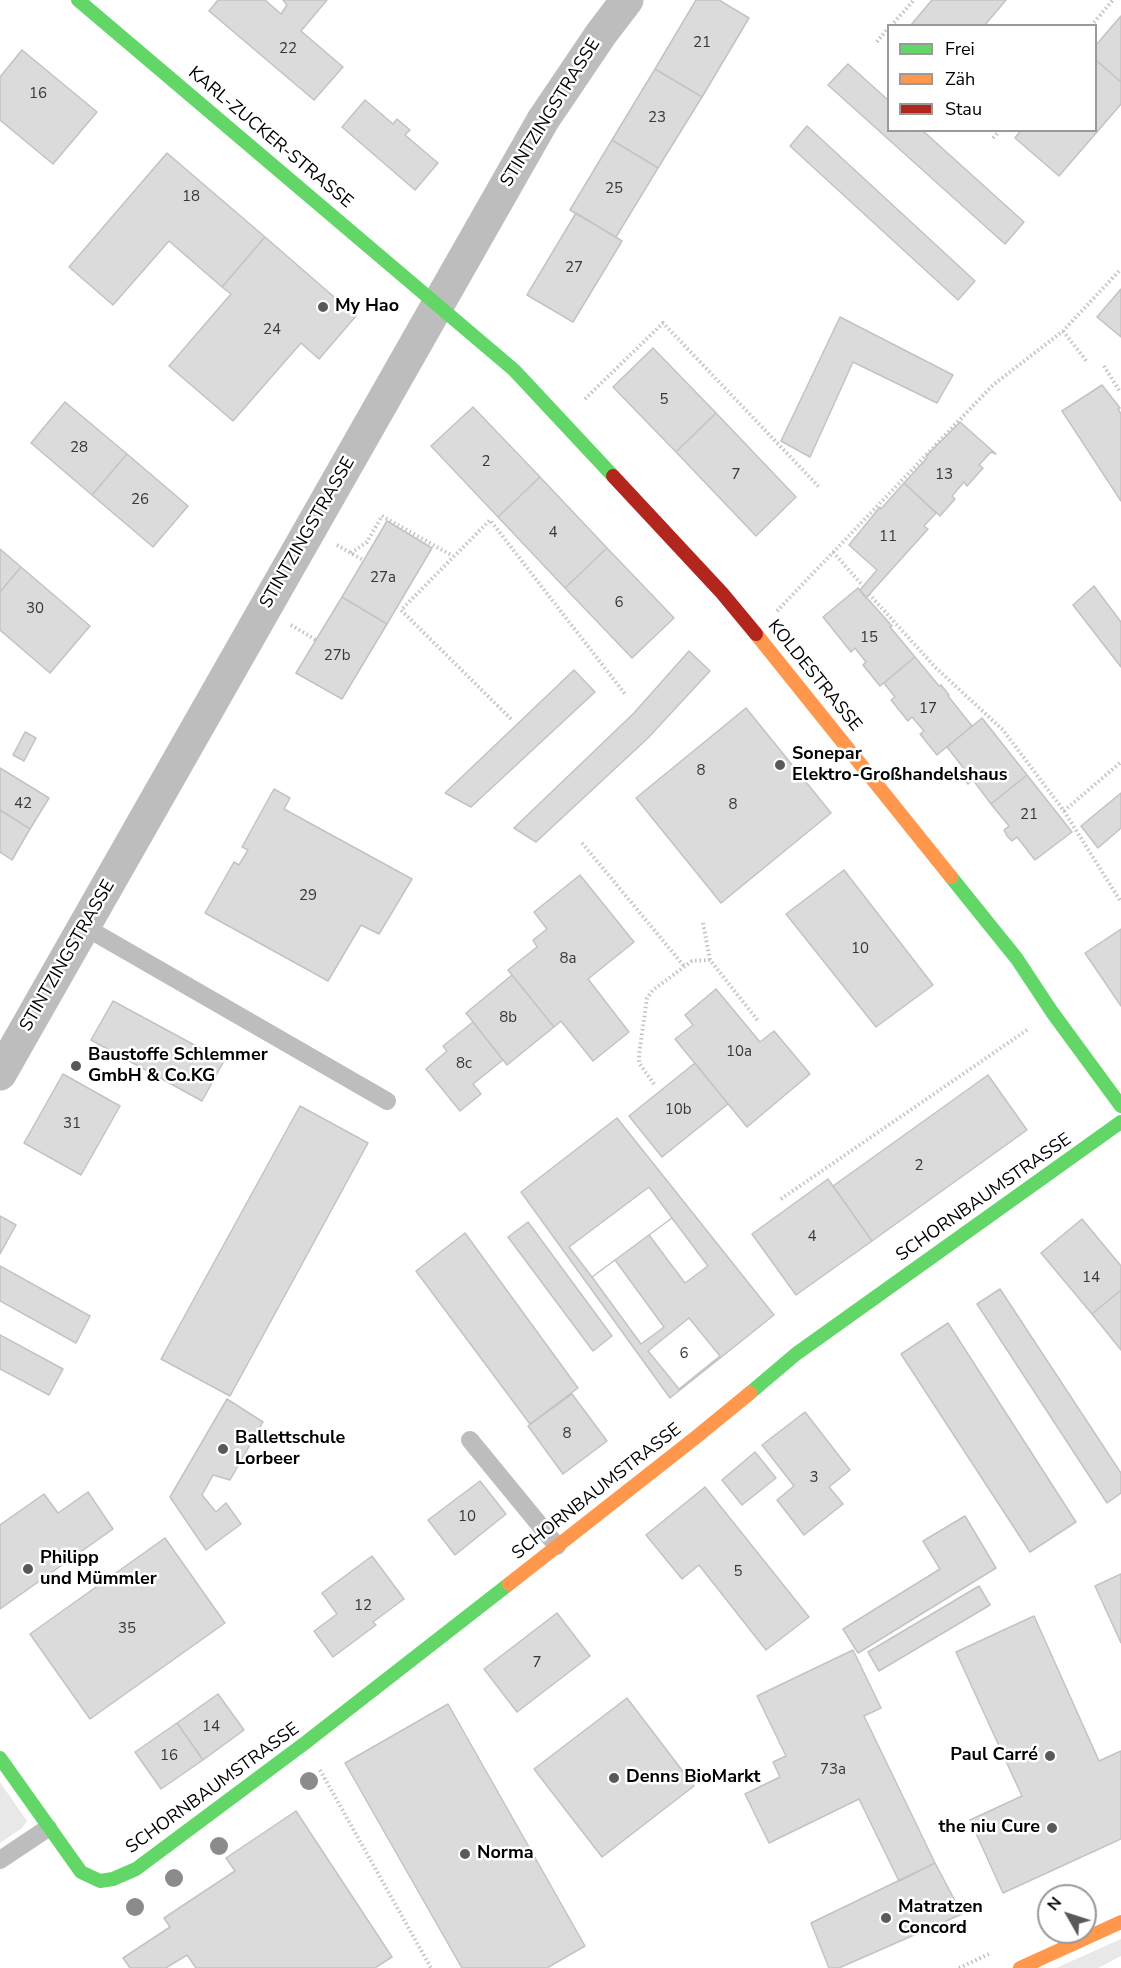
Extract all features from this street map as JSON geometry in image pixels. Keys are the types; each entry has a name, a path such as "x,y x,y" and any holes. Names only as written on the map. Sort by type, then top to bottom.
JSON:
{"street":[{"name":"KARL-ZUCKER-STRASSE","path":"78,0 438,305"},
{"name":"STINTZINGSTRASSE","path":"0,1074 543,120 601,34 627,0"},
{"name":"KOLDESTRASSE","path":"438,305 514,370 722,593 895,804 1017,959 1052,1012 1121,1106"},
{"name":"SCHORNBAUMSTRASSE","path":"48,1828 81,1872 92,1879 100,1881 113,1879 136,1869 305,1743 695,1438 804,1348 1121,1122"},
{"path":"0,1758 48,1828"},
{"path":"1020,1968 1121,1922"}],"lane":[{"path":"85,927 387,1101"},
{"path":"471,1440 557,1546"},
{"path":"0,1860 48,1828"}],"path":[{"path":"893,24 914,0"},
{"path":"1092,24 1113,0"},
{"path":"877,42 887,30"},
{"path":"993,138 998,132"},
{"path":"771,618 993,385 1063,332 1121,269"},
{"path":"578,406 663,323 820,488"},
{"path":"1063,332 1088,363"},
{"path":"1104,366 1120,392"},
{"path":"351,553 367,542 382,516 453,556"},
{"path":"511,719 401,610 490,520 625,694"},
{"path":"833,552 862,586"},
{"path":"869,594 935,667 1003,730 1064,811 1121,902"},
{"path":"1064,811 1121,762"},
{"path":"582,843 684,966"},
{"path":"703,923 710,960 759,1022"},
{"path":"654,1084 639,1063 647,998 653,990 692,961 710,960"},
{"path":"781,1199 1052,1012"},
{"path":"305,1743 431,1968"}],"shaded area":[{"path":"0,1782 27,1821 22,1828 0,1843"},
{"path":"1121,1939 1121,1956 1098,1968 1056,1968"}],"building":[{"path":"218,0 265,0 281,14 287,5 283,0 327,0 301,31 343,67 314,100 209,11"},
{"path":"696,0 719,0 749,18 702,97 655,69"},
{"path":"932,0 1006,0 986,24 912,24"},
{"path":"1121,16 1121,82 1097,61 1097,44"},
{"path":"22,50 97,112 53,164 0,120 0,77"},
{"path":"1097,61 1121,82 1121,104 1097,132"},
{"path":"848,64 887,99 887,132 924,132 1024,222 1005,244 828,85"},
{"path":"655,69 702,97 658,168 612,140"},
{"path":"365,100 393,124 397,119 410,130 405,135 438,163 415,190 342,127"},
{"path":"807,126 975,281 958,300 790,146"},
{"path":"1020,132 1097,132 1059,176 1015,138"},
{"path":"612,140 658,168 616,237 570,210"},
{"path":"167,153 265,237 222,287 169,241 113,305 69,267"},
{"path":"576,213 622,241 573,322 527,295"},
{"path":"265,237 356,316 319,359 301,343 233,421 169,366 231,294 222,287"},
{"path":"1121,289 1121,337 1097,317"},
{"path":"840,317 953,375 937,403 853,362 810,457 781,441"},
{"path":"653,348 716,413 676,452 613,387"},
{"path":"1102,385 1120,408 1118,409 1121,414 1121,501 1062,411"},
{"path":"65,402 127,454 92,495 31,443"},
{"path":"473,407 540,477 498,517 431,446"},
{"path":"716,413 796,497 756,536 676,452"},
{"path":"960,422 996,454 991,452 979,465 983,468 967,486 964,482 952,496 955,499 940,516 904,483 927,458 926,456"},
{"path":"127,454 188,506 153,547 92,495"},
{"path":"540,477 607,548 565,588 498,517"},
{"path":"904,483 936,513 924,526 928,529 866,598 860,590 877,570 849,545 880,507 881,509"},
{"path":"387,521 432,548 387,624 342,597"},
{"path":"607,548 674,618 632,658 565,588"},
{"path":"0,549 21,567 0,592"},
{"path":"21,567 90,626 50,673 0,630 0,592"},
{"path":"1094,586 1121,622 1121,667 1073,605"},
{"path":"858,588 892,626 890,627 915,657 880,686 863,665 866,662 855,648 851,652 823,617"},
{"path":"342,597 387,624 342,699 296,673"},
{"path":"689,651 710,671 648,738 536,842 514,828 634,713"},
{"path":"915,657 939,686 941,685 972,726 937,755 920,734 924,731 912,717 908,721 891,700 895,697 884,683"},
{"path":"574,670 595,692 471,807 445,793"},
{"path":"746,708 831,813 721,903 636,798"},
{"path":"982,718 1027,775 991,804 973,780 968,784 960,774 965,770 947,747"},
{"path":"25,732 36,738 24,761 13,755"},
{"path":"0,768 49,798 30,829 0,810"},
{"path":"1027,775 1072,832 1035,860 1017,837 1012,841 1007,836 1004,830 1009,826 991,804"},
{"path":"274,789 290,798 284,809 412,879 379,934 361,925 328,981 205,913 234,862 239,865 248,850 242,847"},
{"path":"1121,793 1121,828 1098,848 1081,826"},
{"path":"0,810 30,829 12,860 0,852"},
{"path":"844,870 933,985 876,1027 786,914"},
{"path":"580,875 634,942 588,979 629,1032 593,1061 561,1021 554,1027 508,970 537,947 533,940 547,929 534,912"},
{"path":"1121,929 1121,1006 1085,953"},
{"path":"512,975 554,1027 507,1065 466,1013"},
{"path":"716,989 760,1042 774,1031 810,1074 747,1127 675,1039 693,1025 685,1015"},
{"path":"113,1001 224,1061 202,1101 91,1040"},
{"path":"473,1022 503,1060 473,1084 481,1094 460,1111 426,1069 447,1051 443,1046"},
{"path":"695,1063 728,1104 662,1157 629,1116"},
{"path":"63,1074 120,1106 81,1175 24,1143"},
{"path":"988,1075 1027,1130 872,1241 833,1186"},
{"path":"300,1106 368,1143 230,1396 161,1359"},
{"path":"617,1118 774,1315 670,1398 521,1192"},
{"path":"828,1179 872,1241 796,1295 752,1234"},
{"path":"649,1187 672,1218 592,1277 569,1247"},
{"path":"0,1216 16,1225 0,1254"},
{"path":"672,1218 708,1266 685,1283 649,1235"},
{"path":"1082,1219 1121,1266 1121,1290 1092,1314 1041,1253"},
{"path":"528,1222 612,1336 593,1351 508,1237"},
{"path":"465,1233 578,1388 530,1424 416,1271"},
{"path":"615,1260 664,1327 641,1344 592,1277"},
{"path":"0,1266 90,1316 76,1343 0,1301"},
{"path":"1000,1289 1121,1473 1121,1493 1107,1503 977,1304"},
{"path":"1121,1290 1121,1350 1092,1314"},
{"path":"689,1318 720,1356 679,1389 648,1351"},
{"path":"948,1323 1076,1522 1030,1552 901,1354"},
{"path":"0,1335 63,1369 49,1395 0,1369"},
{"path":"572,1394 607,1441 563,1474 528,1426"},
{"name":"Ballettschule Lorbeer","path":"227,1399 263,1422 230,1480 213,1475 202,1495 216,1512 226,1503 241,1524 206,1550 170,1497"},
{"path":"805,1412 850,1470 829,1487 843,1504 804,1535 777,1500 794,1486 762,1445"},
{"path":"755,1452 776,1478 742,1505 722,1480"},
{"path":"480,1481 506,1514 455,1555 428,1520"},
{"path":"705,1487 809,1617 766,1650 699,1565 682,1579 646,1535"},
{"name":"Philipp und Mümmler","path":"88,1492 113,1529 0,1609 0,1525 44,1494 58,1513"},
{"path":"965,1516 996,1568 858,1653 843,1629 940,1569 923,1541"},
{"path":"165,1538 225,1623 90,1719 30,1634"},
{"path":"372,1556 404,1599 373,1622 376,1625 333,1657 314,1631 337,1614 322,1593"},
{"path":"1121,1574 1121,1643 1095,1586"},
{"path":"979,1586 990,1605 879,1671 868,1652"},
{"path":"557,1613 590,1656 517,1712 484,1669"},
{"name":"Paul Carré","path":"1034,1616 1099,1761 1121,1751 1121,1839 1003,1893 970,1820 1022,1796 956,1652"},
{"path":"853,1650 881,1708 864,1716 935,1863 899,1881 859,1799 769,1843 745,1794 780,1777 773,1762 786,1756 757,1696"},
{"path":"218,1694 244,1730 203,1760 177,1723"},
{"name":"Denns BioMarkt","path":"627,1698 694,1786 602,1857 534,1769"},
{"name":"Norma","path":"448,1704 585,1946 547,1968 462,1968 345,1763"},
{"path":"177,1723 203,1760 161,1789 135,1752"},
{"path":"296,1811 392,1957 375,1968 196,1968 187,1955 166,1968 130,1968 123,1958 170,1927 164,1918 235,1871 226,1858"},
{"name":"Matratzen Concord","path":"935,1863 962,1914 839,1968 829,1968 811,1923"}],"traffic: fast":[{"path":"78,0 514,370 613,476"},
{"path":"951,877 1017,959 1052,1012 1121,1106"},
{"path":"750,1393 796,1354 1121,1122"},
{"path":"0,1758 81,1872 100,1881 113,1879 136,1869 305,1743 509,1584"}],"traffic: slow":[{"path":"756,634 951,877"},
{"path":"509,1584 750,1393"},
{"path":"1020,1968 1121,1922"}],"traffic: jam":[{"path":"613,476 722,593 756,634"}],"place":[{"name":"My Hao","path":"323,307"},
{"name":"Sonepar Elektro-Großhandelshaus","path":"780,765"},
{"name":"Baustoffe Schlemmer GmbH & Co.KG","path":"76,1066"},
{"name":"Ballettschule Lorbeer","path":"223,1449"},
{"name":"Philipp und Mümmler","path":"28,1569"},
{"name":"Paul Carré","path":"1050,1756"},
{"name":"Denns BioMarkt","path":"614,1778"},
{"name":"the niu Cure","path":"1052,1828"},
{"name":"Norma","path":"465,1854"},
{"name":"Matratzen Concord","path":"886,1918"}]}
